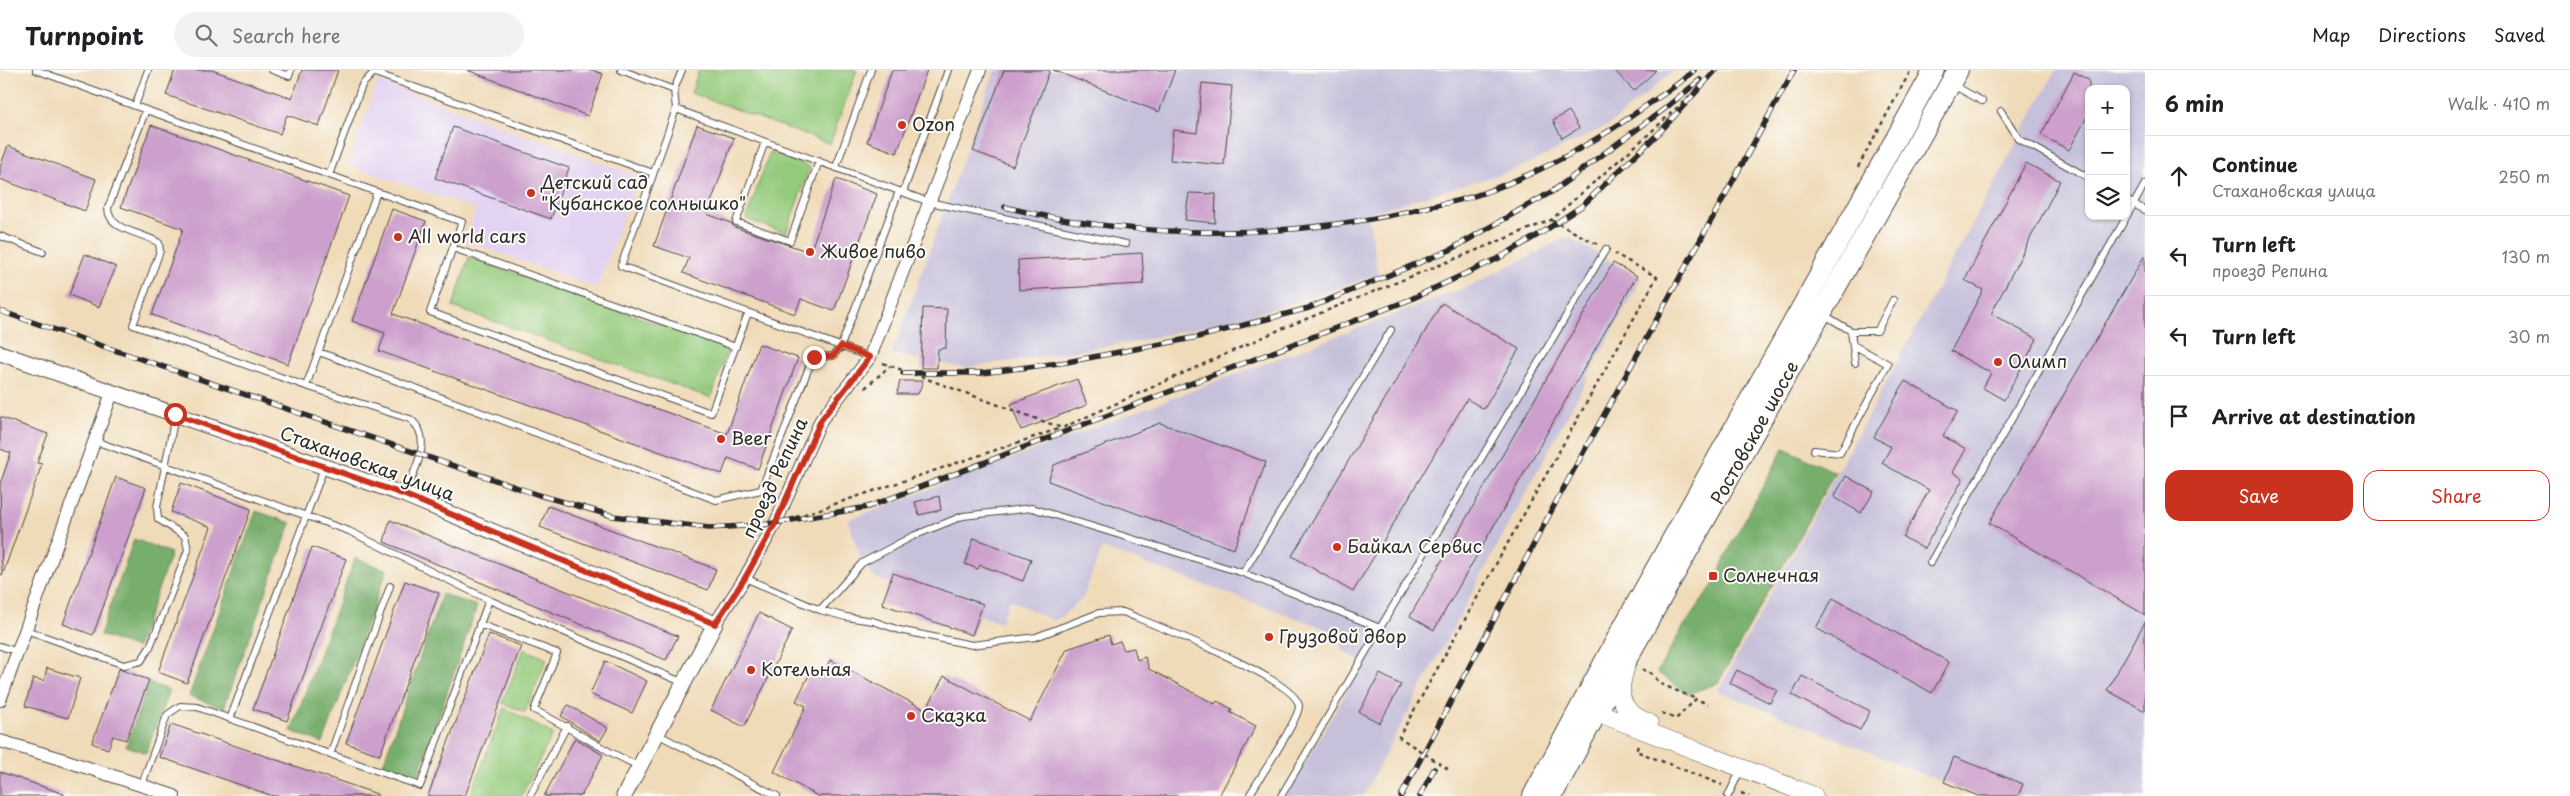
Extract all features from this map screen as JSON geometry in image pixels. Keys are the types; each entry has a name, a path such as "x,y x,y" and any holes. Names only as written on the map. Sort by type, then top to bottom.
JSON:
{"main road":[{"name":"Ростовское шоссе","path":"1533,796 1589,709 1636,642 1822,314 1943,76"},
{"name":"Ростовское шоссе","path":"1552,796 1589,709 1943,76"},
{"path":"1636,642 1620,689 1622,702 1630,713 1636,718 1739,762 1741,768"},
{"path":"1589,709 1814,796"}],"street":[{"name":"проезд Репина","path":"715,624 745,578 776,522 821,420 870,357 980,70"},
{"name":"Стахановская улица","path":"0,353 405,495 715,624"},
{"path":"0,700 112,392"},
{"path":"624,796 715,624"},
{"path":"0,742 142,784 174,796"}],"lane":[{"path":"36,70 462,222 430,312 711,413 748,313"},
{"path":"135,106 148,70"},
{"path":"272,70 289,76 291,70"},
{"path":"621,70 674,90"},
{"path":"682,70 674,90 676,110 620,266 870,357"},
{"path":"836,168 872,70"},
{"path":"319,352 716,500 761,490 814,357 833,356 841,346 948,70"},
{"path":"328,175 362,85 376,71 653,173"},
{"path":"1943,76 1982,101"},
{"path":"146,110 108,208 108,216 114,224 150,237 159,243 160,251 133,325 306,386 410,419 417,424 422,432 423,441 405,495"},
{"path":"676,110 929,202 1126,244"},
{"path":"2001,111 2019,139 2085,176"},
{"path":"765,142 736,222 790,241 819,161"},
{"path":"1930,563 2145,184"},
{"path":"306,386 377,192"},
{"path":"2130,202 2145,210"},
{"path":"0,236 43,252"},
{"path":"453,248 736,347"},
{"path":"1281,796 1606,250"},
{"path":"1822,314 1851,331 1878,331 1893,300"},
{"path":"1243,572 1390,330"},
{"path":"1851,331 1855,363"},
{"path":"1814,450 1840,453 1888,364 1853,345"},
{"path":"26,630 124,665 140,661 150,647 188,550 185,536 158,519 157,507 175,414"},
{"path":"95,442 349,531 489,600 684,683"},
{"path":"230,719 324,467"},
{"path":"820,610 862,563 913,536 963,516 1032,508 1243,572 1380,628"},
{"path":"745,578 820,610 972,645 1036,637 1099,613 1123,612 1248,666 1291,692 1297,700 1299,707 1292,724 1249,796"},
{"path":"330,755 390,586"},
{"path":"142,784 167,715 180,706 197,707 420,786 489,600"},
{"path":"479,624 557,653 534,710 567,726 618,757 640,766"},
{"path":"0,646 18,652"},
{"path":"530,796 567,726"},
{"path":"657,734 777,796"},
{"path":"1728,796 1741,768"}],"path":[{"path":"796,517 1062,428 1279,330 1551,220 1650,133 1717,70"},
{"path":"1448,769 1400,737 1658,277 1551,220"},
{"path":"870,357 890,366 1062,428"},
{"path":"862,391 890,366"},
{"path":"1642,669 1652,674 1661,684 1696,699"}],"shaded area":[{"path":"995,70 1674,70 1609,125 1515,170 1368,213 1378,275 1246,317 1129,343 964,368 892,354"},
{"path":"2056,70 2145,70 2145,796 1978,796 1718,691"},
{"name":"Детский сад \"Кубанское солнышко\"","path":"378,81 639,177 597,288 466,241 476,209 348,165"},
{"path":"1567,237 1641,278 1363,796 1285,796 1363,664 1345,651 1327,629 1102,548 1083,598 1063,616 1053,621 1010,600 1000,623 874,577 862,563 848,520 1468,287"}],"green space":[{"path":"699,70 857,70 830,144 691,93"},
{"path":"770,152 810,167 786,233 746,219"},
{"path":"469,257 728,349 711,398 453,307"},
{"path":"1784,448 1835,472 1718,683 1688,694 1657,672 1684,626 1713,585 1733,541"},
{"path":"256,511 291,523 224,708 189,696"},
{"path":"134,539 171,553 137,648 100,635"},
{"path":"355,558 387,570 323,743 291,731"},
{"path":"442,594 477,606 417,779 382,767"},
{"path":"524,649 547,659 525,712 502,703"},
{"path":"149,683 169,690 146,753 126,746"},
{"path":"504,708 553,734 521,796 470,796"}],"building":[{"path":"175,70 212,70 292,98 302,70 338,70 319,126 287,115 280,134 166,95"},
{"path":"467,70 592,70 603,74 588,116"},
{"path":"892,70 927,70 897,153 867,142"},
{"path":"1004,70 1050,70 1013,166 973,151"},
{"path":"1053,70 1175,70 1159,112"},
{"path":"1614,70 1656,70 1634,91"},
{"path":"2074,72 2089,80 2089,85 2085,85 2085,120 2069,150 2041,135"},
{"path":"1202,83 1232,86 1224,165 1170,160 1173,130 1197,133"},
{"path":"1569,111 1579,128 1562,138 1553,121"},
{"path":"151,125 349,196 288,364 152,315 183,229 121,207"},
{"path":"697,125 734,138 707,214 731,223 734,227 810,252 836,179 877,194 834,311 801,299 795,314 683,273 689,258 654,246"},
{"path":"453,127 569,168 551,219 435,178"},
{"path":"8,146 96,179 85,211 0,179 0,167"},
{"path":"2026,163 2060,181 1991,314 2037,339 2004,400 1983,388 1991,373 1951,351 1983,290 1965,280"},
{"path":"1189,193 1216,194 1215,223 1185,220"},
{"path":"392,209 426,221 393,314 727,434 759,344 798,358 758,469 728,458 722,474 379,351 385,333 352,321"},
{"path":"1142,253 1144,284 1019,290 1018,260"},
{"path":"85,254 116,267 99,307 69,295"},
{"path":"2145,255 2145,615 1989,523"},
{"path":"1613,263 1637,276 1434,630 1410,616"},
{"path":"1442,303 1519,349 1484,409 1467,399 1353,592 1292,556"},
{"path":"923,308 947,309 946,348 938,349 937,368 921,368"},
{"path":"1077,379 1087,405 1021,430 1011,404"},
{"path":"900,381 923,381 918,394 897,394"},
{"path":"1905,381 1958,411 1943,436 1966,449 1953,472 1963,479 1924,549 1903,537 1929,490 1882,463 1891,447 1874,437"},
{"path":"0,417 48,434 37,463 42,464 2,576 0,484 11,453 0,449"},
{"path":"1160,423 1266,462 1234,549 1048,481 1054,465"},
{"path":"1846,476 1874,492 1861,513 1834,497"},
{"path":"116,477 146,488 93,635 63,624"},
{"path":"181,483 251,509 187,683 158,672 211,527 171,512"},
{"path":"939,496 941,510 919,515 915,502"},
{"path":"548,506 716,569 708,590 540,527"},
{"path":"390,520 678,636 666,660 384,542"},
{"path":"974,538 1031,559 1023,581 980,565 978,569 965,564"},
{"path":"312,547 346,559 287,721 253,709"},
{"path":"893,573 983,604 972,635 882,604"},
{"path":"405,581 439,593 380,755 346,743"},
{"path":"1833,598 1949,662 1932,693 1816,628"},
{"name":"Котельная","path":"759,613 792,630 744,727 711,710"},
{"path":"2145,622 2145,711 2107,690"},
{"path":"489,634 521,646 465,796 428,796"},
{"name":"Сказка","path":"1109,635 1111,644 1120,641 1124,650 1134,648 1137,660 1145,657 1149,669 1215,704 1217,701 1232,709 1230,712 1256,726 1219,796 818,796 774,772 806,706 796,701 811,671 822,676 830,660 926,710 944,676 1030,721 1067,649"},
{"path":"605,661 647,681 632,713 590,694"},
{"path":"47,668 80,678 68,718 25,706 33,678 44,681"},
{"path":"119,669 149,680 126,740 113,736 108,749 92,743"},
{"path":"1737,670 1777,690 1770,703 1730,683"},
{"path":"1380,674 1401,685 1380,723 1359,712"},
{"path":"1802,676 1870,711 1860,730 1792,695"},
{"path":"568,705 608,728 600,741 561,716"},
{"path":"171,724 377,794 377,796 273,796 159,757"},
{"path":"575,738 603,755 581,796 544,796"},
{"path":"1954,757 2023,784 2018,796 1978,796 1944,782"},
{"path":"0,772 64,794 64,796 0,796"}],"railway":[{"path":"1005,207 1109,226 1163,231 1270,230 1324,226 1376,218 1469,198 1546,167 1624,121 1682,81 1694,70"},
{"path":"0,311 539,495 613,516 709,528 762,525 868,507 1409,300 1499,258 1583,205 1660,132 1716,70"},
{"path":"1401,796 1556,502 1794,70"},
{"path":"903,373 982,373 1067,362 1198,337 1309,308 1450,250 1553,191 1663,110 1700,80"},
{"path":"1420,796 1434,769"}],"place":[{"name":"Ozon","path":"902,125"},
{"name":"Детский сад \"Кубанское солнышко\"","path":"531,193"},
{"name":"All world cars","path":"398,237"},
{"name":"Живое пиво","path":"810,252"},
{"name":"Олимп","path":"1998,362"},
{"name":"Beer","path":"721,439"},
{"name":"Байкал Сервис","path":"1337,547"},
{"name":"Солнечная","path":"1713,576"},
{"name":"Грузовой двор","path":"1269,637"},
{"name":"Котельная","path":"751,670"},
{"name":"Сказка","path":"911,716"}],"route":[{"path":"175,414 405,495 695,614 715,624 745,578 776,522 821,420 870,357 841,346 833,356 814,357"}]}
